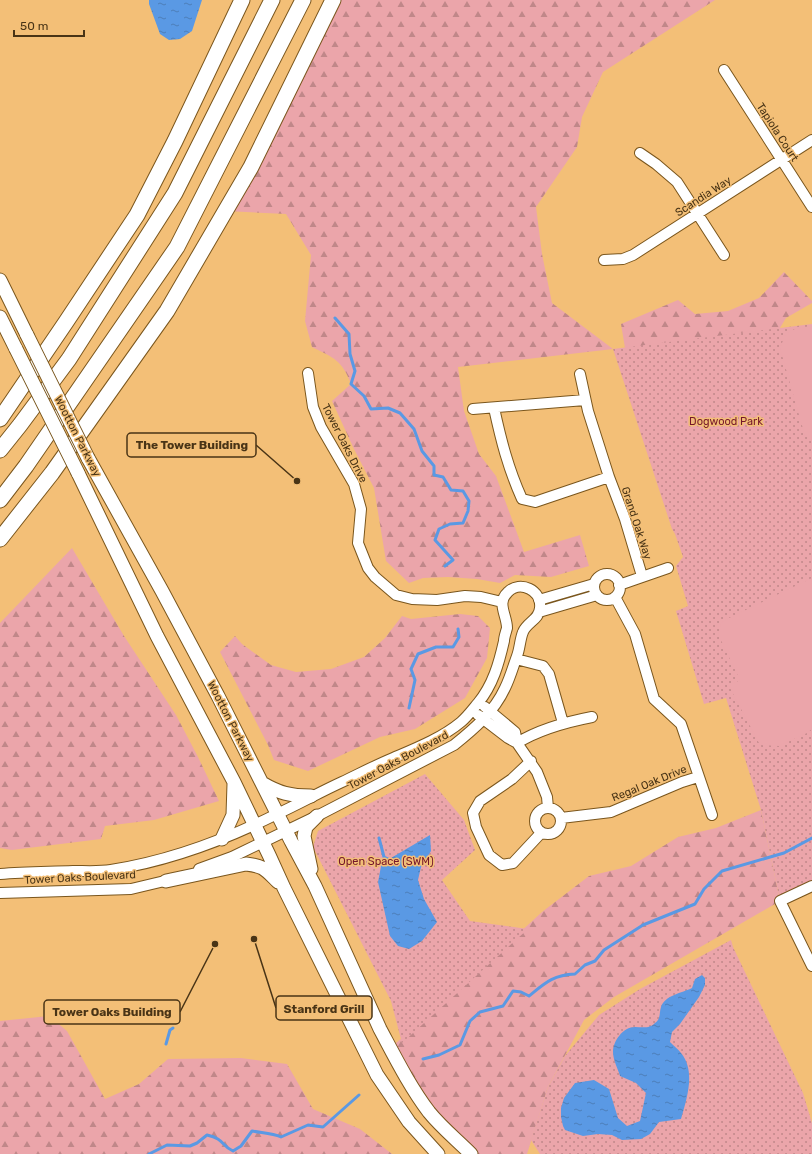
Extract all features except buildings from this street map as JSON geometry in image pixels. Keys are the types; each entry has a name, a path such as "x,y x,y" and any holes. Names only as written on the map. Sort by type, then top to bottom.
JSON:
{"highway":[{"path":"0,419 137,215 175,141 242,0"},
{"path":"0,450 69,360 175,193 272,0"},
{"path":"0,500 26,466 177,247 303,0"},
{"path":"0,539 52,474 167,311 251,167 333,0"}],"main road":[{"name":"Wootton Parkway","path":"0,280 88,458 190,642 316,886 380,1029 404,1074 430,1113 471,1154"},
{"name":"Wootton Parkway","path":"0,317 157,636 255,824 284,888 377,1075 409,1122 438,1154"},
{"path":"222,840 233,816 234,782"},
{"path":"262,783 277,792 295,796 311,796"},
{"path":"316,886 304,836 306,827 317,816"},
{"path":"166,881 246,864 259,866 266,870 284,888"}],"street":[{"name":"Tapiola Court","path":"724,70 812,207"},
{"name":"Scandia Way","path":"604,260 623,259 633,255 812,140"},
{"path":"640,153 656,164 677,182 724,255"},
{"name":"Tower Oaks Drive","path":"308,372 313,407 321,427 354,484 361,509 358,543 368,568 375,577 396,595 412,599 437,600 465,596 481,597 502,602"},
{"name":"Grand Oak Way","path":"580,374 585,400 609,476 625,519 642,576"},
{"path":"473,409 585,400"},
{"name":"Grand Oak Way","path":"494,408 507,461 522,499 535,502 609,476"},
{"name":"Grand Oak Way","path":"619,584 668,568"},
{"path":"608,574 618,580 619,584 619,591 615,597 605,600 597,595 594,588 594,584 599,576 608,574"},
{"path":"540,600 594,584"},
{"path":"502,602 509,591 520,587 526,587 532,590 540,600 540,612 597,595"},
{"name":"Regal Oak Drive","path":"615,597 635,634 654,699 681,724 712,815"},
{"name":"Tower Oaks Boulevard","path":"0,874 110,870 175,856 222,840 278,814 311,796 392,758 415,749 460,722 476,706 487,691 496,673 506,628 506,617 502,607 502,602"},
{"name":"Tower Oaks Boulevard","path":"0,893 131,889 166,881 232,857 317,816 454,745 470,732 490,712 504,689 516,660 523,632 528,624 537,617 540,612"},
{"path":"516,660 543,666 549,674 563,723"},
{"path":"476,706 490,712 515,732 517,743"},
{"path":"476,706 483,719 517,743 531,761 547,797 548,808"},
{"path":"517,743 528,736 563,723 592,717"},
{"path":"531,761 512,779 480,800 473,812 476,827 489,855 502,865 513,863 541,833"},
{"name":"Regal Oak Drive","path":"561,818 611,812 682,782 698,777"},
{"path":"548,808 554,809 558,812 561,818 561,825 557,832 550,835 541,833 535,825 534,819 538,812 548,808"},
{"path":"812,886 780,901 812,966"}],"green space":[{"path":"333,0 715,0 603,72 582,117 577,147 536,207 542,254 552,303 613,349 458,367 464,411 479,454 496,476 524,552 580,535 589,566 551,577 515,575 500,583 477,579 448,577 423,578 409,583 386,561 374,488 332,401 351,384 341,365 332,357 312,347 305,321 311,255 286,214 225,211"},
{"path":"784,272 812,301 812,303 786,318 772,341 627,360 621,324 678,300 695,314 728,311 759,298"},
{"name":"Dogwood Park","path":"812,324 812,886 780,901 761,810 726,698 704,704 676,611 688,606 676,566 683,557 672,529 613,349"},
{"path":"812,326 812,440 805,436 780,348 786,333 797,328"},
{"path":"72,548 124,636 176,715 219,801 154,820 105,826 101,839 12,850 0,848 0,623"},
{"path":"812,578 812,729 807,733 779,746 760,745 729,686 740,680 718,634 721,623"},
{"path":"460,614 478,616 490,628 487,658 465,698 415,729 380,737 308,771 274,760 268,745 220,652 235,636 242,644 271,665 296,672 331,669 364,657 385,638 402,616 411,619"},
{"name":"Open Space (SWM)","path":"425,774 464,820 475,850 442,880 470,921 528,929 402,1043 391,1001 313,847 318,831"},
{"path":"761,810 780,901 614,997 584,1020 548,1087 527,1154 471,1154 430,1113 390,1048 433,1012 542,912 589,876 631,866 678,837 716,828"},
{"path":"731,940 803,1093 812,1123 812,1154 540,1154 531,1140 548,1087 565,1056 599,1015 640,989"},
{"path":"49,1016 67,1031 105,1099 139,1084 168,1059 241,1058 287,1064 313,1109 360,1129 392,1154 0,1154 0,1021"}],"water":[{"path":"149,0 202,0 192,31 180,39 169,40 160,34 149,4"},
{"path":"430,835 431,851 421,867 418,880 424,899 437,922 422,941 409,949 398,946 390,936 378,882 382,861 391,858"},
{"path":"702,975 705,978 705,985 699,997 680,1024 672,1032 670,1042 686,1060 688,1068 688,1094 681,1119 659,1122 650,1134 641,1139 622,1140 612,1135 598,1134 583,1136 565,1130 561,1117 561,1108 564,1098 575,1083 594,1080 609,1089 618,1118 627,1126 640,1121 646,1093 636,1083 620,1076 613,1055 615,1043 626,1029 648,1027 653,1025 660,1016 663,1003 670,997 692,988 695,979"}],"waterway":[{"path":"335,318 349,334 350,354 355,371 351,384 364,396 371,409 388,408 400,413 414,429 422,451 434,466 434,475 443,477 451,490 463,491 469,501 468,511 463,523 450,524 439,529 435,540 453,560 445,566"},
{"path":"409,708 415,680 411,669 418,654 436,647 453,647 459,637 458,629"},
{"path":"379,838 384,857 388,859"},
{"path":"423,1059 439,1055 460,1045 470,1021 480,1012 503,1006 513,991 521,992 529,996 550,980 561,976 575,974 585,965 595,961 604,950 643,925 695,904 704,889 722,871 784,853 812,838"},
{"path":"166,1044 170,1030 173,1028"},
{"path":"149,1154 167,1145 190,1146 197,1143 207,1135 217,1138 226,1147 233,1151 241,1146 252,1131 281,1137 308,1125 323,1127 359,1095"}],"place":[{"name":"The Tower Building","path":"297,481"},
{"name":"Stanford Grill","path":"254,939"},
{"name":"Tower Oaks Building","path":"215,944"}]}
